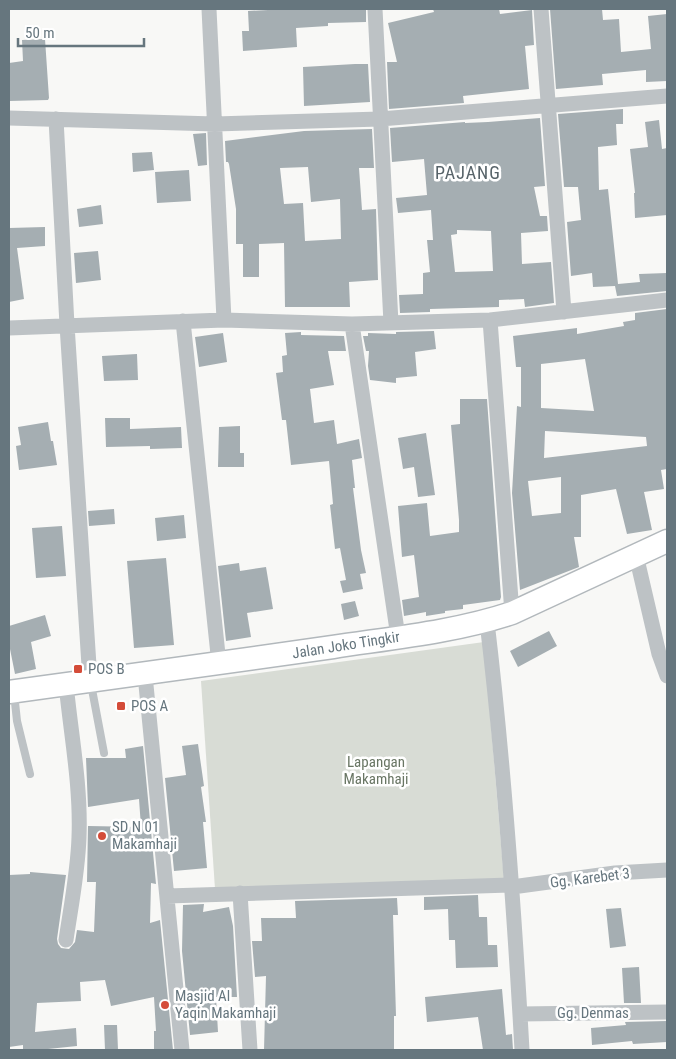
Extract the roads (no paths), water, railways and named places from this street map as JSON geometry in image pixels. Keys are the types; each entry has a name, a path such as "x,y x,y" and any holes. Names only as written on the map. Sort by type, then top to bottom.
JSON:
{"main road":[{"name":"Jalan Joko Tingkir","path":"11,692 145,675 487,622 512,614 667,541"}],"street":[{"path":"209,9 224,320"},
{"path":"375,9 391,323"},
{"path":"541,9 564,312"},
{"path":"9,118 215,124 380,119 667,96"},
{"path":"56,119 67,326 90,681"},
{"path":"9,328 224,320 352,324 490,320 667,300"},
{"path":"490,320 512,614"},
{"path":"183,321 219,664"},
{"path":"352,324 398,637"},
{"path":"636,556 659,654 667,676"},
{"path":"487,622 497,702 512,886 522,1050"},
{"path":"145,675 182,1050"},
{"path":"66,684 77,791 79,837 75,882 66,940"},
{"name":"Gg. Karebet 3","path":"167,896 512,886 615,872 667,870"},
{"path":"240,893 250,1050"},
{"name":"Gg. Denmas","path":"520,1014 667,1012"}],"lane":[{"path":"90,681 104,753"},
{"path":"11,692 30,774"}],"place":[{"name":"POS B","path":"78,669"},
{"name":"POS A","path":"121,706"},
{"name":"SD N 01 Makamhaji","path":"102,836"},
{"name":"Masjid Al Yaqin Makamhaji","path":"165,1005"}],"district":[{"name":"PAJANG","path":"468,172"}],"park label":[{"name":"Lapangan Makamhaji","path":"376,770"}]}
